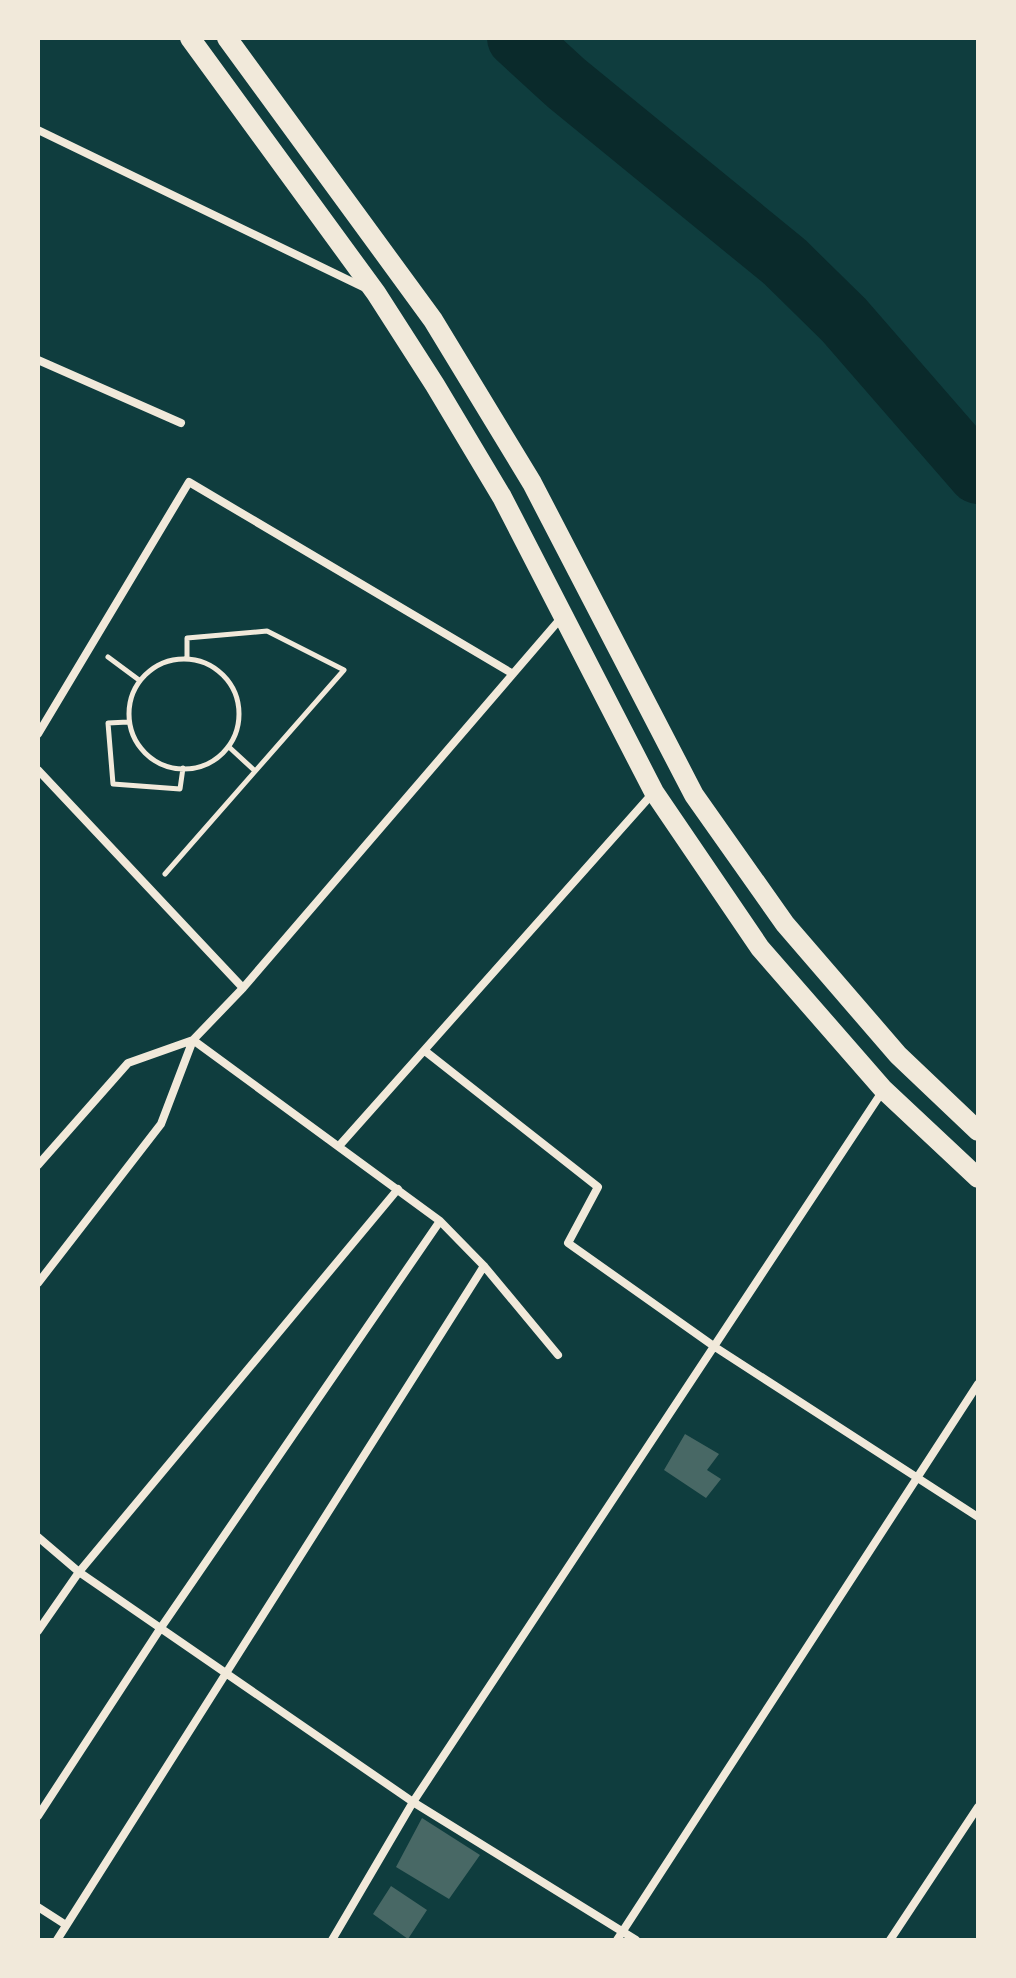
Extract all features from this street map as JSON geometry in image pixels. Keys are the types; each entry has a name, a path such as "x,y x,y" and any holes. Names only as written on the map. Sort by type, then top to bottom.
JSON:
{"main road":[{"path":"190,38 376,293 502,497 654,792 760,948 883,1089 978,1178"},
{"path":"227,38 433,320 532,483 694,795 785,924 898,1055 978,1131"}],"street":[{"path":"38,130 376,293"},
{"path":"38,360 181,423"},
{"path":"38,734 189,482 513,674"},
{"path":"38,1283 161,1124 193,1040 243,988 563,616"},
{"path":"38,770 243,988"},
{"path":"339,1146 654,792"},
{"path":"193,1040 440,1221 484,1266 558,1355"},
{"path":"38,1165 128,1063 193,1040"},
{"path":"425,1051 598,1187 568,1243 715,1347 978,1517"},
{"path":"332,1940 413,1802 883,1089"},
{"path":"38,1631 79,1572 398,1189"},
{"path":"38,1816 160,1629 440,1221"},
{"path":"57,1940 484,1266"},
{"path":"620,1936 978,1384"},
{"path":"38,1537 79,1572 413,1802 620,1936 636,1940"},
{"path":"890,1940 978,1807"},
{"path":"38,1907 66,1925"}],"path":[{"path":"151,891 344,670 267,631 187,638 187,659"},
{"path":"92,645 139,680"},
{"path":"175,658 187,659 197,659 217,668 231,685 239,705 238,727 229,747 212,761 170,768 151,759 136,742 128,722 129,700 139,680 155,665 175,658"},
{"path":"128,722 108,723 113,784 180,789 183,768"},
{"path":"229,747 255,771"}],"building":[{"path":"685,1434 719,1454 707,1470 721,1479 706,1498 664,1470"},
{"path":"422,1818 480,1855 449,1899 396,1867"},
{"path":"391,1886 427,1910 408,1939 373,1914"}],"waterway":[{"path":"517,38 566,83 785,262 844,320 978,474"}]}
